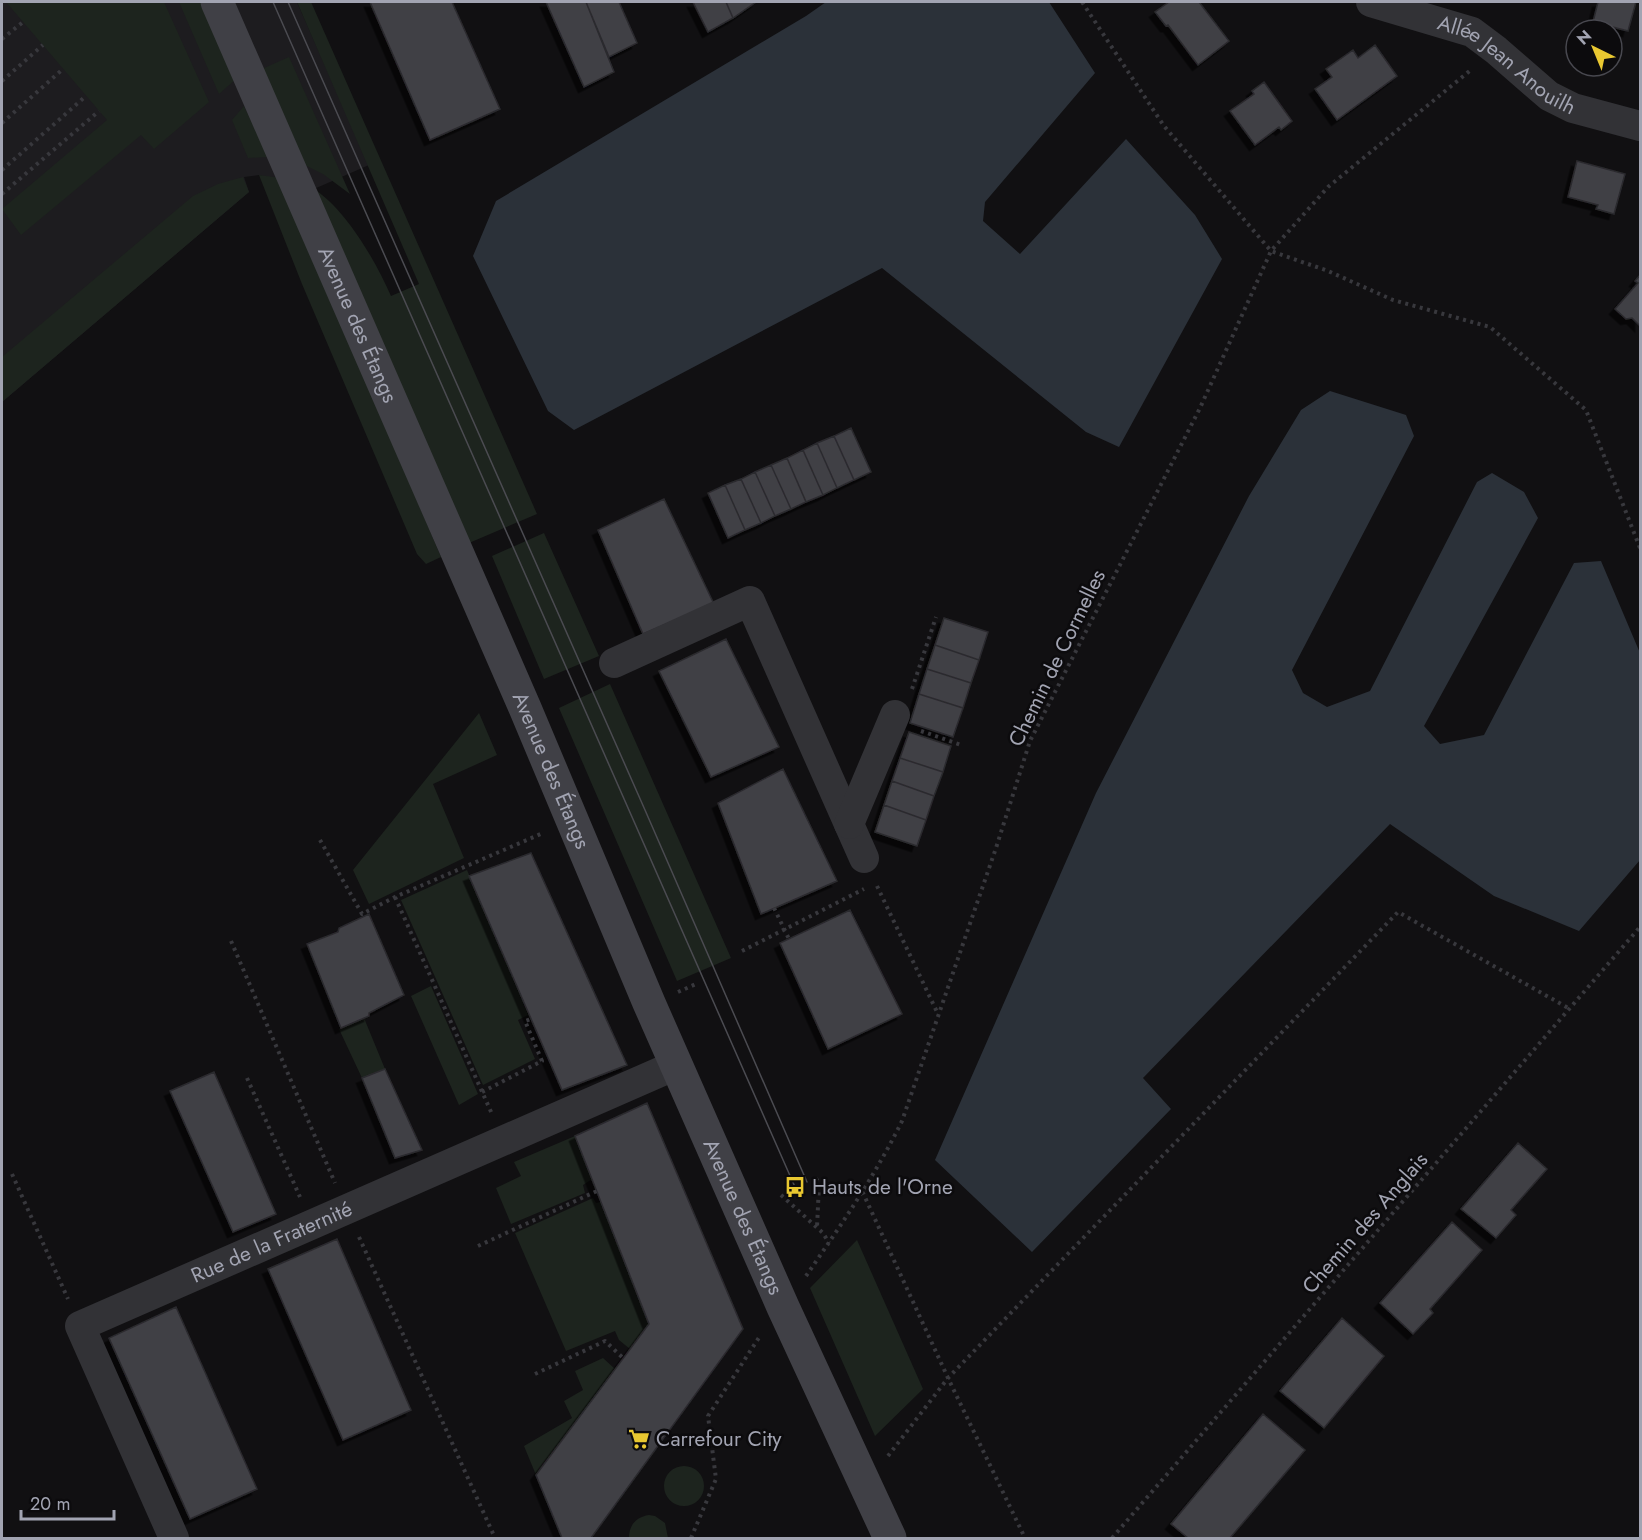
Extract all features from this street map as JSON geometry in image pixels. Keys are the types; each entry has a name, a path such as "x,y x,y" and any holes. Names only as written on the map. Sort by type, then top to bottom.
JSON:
{"street":[{"name":"Avenue des Étangs","path":"217,2 525,708 676,1065 783,1307 890,1539"},
{"name":"Allée Jean Anouilh","path":"1371,2 1472,32 1549,96 1573,108 1641,126"},
{"path":"614,663 750,601 870,870"},
{"path":"849,824 903,722"},
{"name":"Rue de la Fraternité","path":"80,1326 676,1065"},
{"path":"80,1326 174,1539"}],"path":[{"path":"1082,2 1164,126 1271,250 1393,300 1490,327 1586,410 1641,548"},
{"path":"2,39 22,22"},
{"path":"2,81 43,45"},
{"name":"Chemin de Cormelles","path":"806,1276 863,1193 902,1121 996,848 1030,741 1200,408 1271,250 1328,187 1496,50"},
{"path":"2,123 63,69"},
{"path":"2,170 86,96"},
{"path":"2,194 99,111"},
{"path":"903,722 961,745"},
{"path":"320,840 362,914 395,897 543,833"},
{"path":"742,951 784,929 870,870 939,1016"},
{"path":"395,897 494,1119"},
{"path":"774,908 789,939"},
{"path":"886,1458 948,1378 1398,912 1570,1009"},
{"name":"Chemin des Anglais","path":"1112,1539 1641,927"},
{"path":"231,941 347,1210 495,1539"},
{"path":"669,996 696,984"},
{"path":"482,1092 542,1061 525,1021 531,1019"},
{"path":"247,1078 312,1225"},
{"path":"12,1174 80,1326"},
{"path":"816,1178 819,1185 817,1227"},
{"path":"848,1190 863,1193 1025,1539"},
{"path":"478,1246 597,1191"},
{"path":"781,1195 817,1227 829,1243"},
{"path":"691,1539 716,1479 708,1416 765,1328"},
{"path":"535,1374 605,1341 622,1358"}],"shaded area":[{"path":"2,2 297,2 369,165 314,189 259,175 244,177 249,192 2,402"},
{"path":"6,2 164,2 209,102 154,149 141,135 21,235 2,209 107,120"},
{"path":"179,2 203,2 237,78 219,94"},
{"path":"297,2 311,2 537,514 469,543 314,189 326,198 349,223 377,267 391,296 419,284"},
{"path":"826,2 1049,2 1095,73 985,202 983,221 1020,254 1126,139 1195,215 1222,259 1119,447 1086,432 882,268 574,430 548,411 473,256 496,201"},
{"path":"289,57 350,194 323,174 305,165 262,69"},
{"path":"244,106 268,157 248,158 232,120"},
{"path":"259,175 280,178 441,557 426,564 417,554 302,284"},
{"path":"243,177 249,192 2,402 2,357 193,196 218,184"},
{"path":"1330,391 1406,415 1414,436 1292,670 1303,693 1327,707 1370,691 1477,482 1492,473 1524,492 1538,518 1424,726 1440,744 1484,735 1574,563 1601,561 1640,653 1640,860 1579,931 1494,896 1390,824 1143,1078 1171,1109 1032,1252 935,1160 1096,793 1249,496 1301,410"},
{"path":"544,533 599,656 544,679 492,556"},
{"path":"610,684 731,958 677,981 559,708"},
{"path":"479,713 497,755 433,784 464,858 369,904 353,870"},
{"path":"467,870 528,1015 518,1020 535,1059 483,1085 401,900"},
{"path":"431,986 478,1094 459,1105 411,996"},
{"path":"364,1018 385,1069 362,1078 339,1029"},
{"path":"575,1136 592,1179 583,1185 585,1193 511,1224 496,1188 521,1176 514,1162"},
{"path":"593,1198 596,1203 601,1202 649,1324 630,1349 619,1340 615,1331 566,1351 515,1233"},
{"path":"857,1240 923,1389 875,1436 810,1288"},
{"path":"603,1358 615,1369 536,1475 524,1446 572,1418 564,1401 583,1390 575,1371"},
{"path":"684,1466 698,1472 704,1486 698,1500 684,1506 670,1500 664,1486 670,1472"},
{"path":"649,1515 665,1523 668,1538 629,1538 634,1522"}],"building":[{"path":"370,2 452,2 500,109 430,140"},
{"path":"546,2 586,2 614,72 584,87"},
{"path":"586,2 619,2 637,43 609,57"},
{"path":"693,2 726,2 733,18 708,32"},
{"path":"726,2 756,2 733,18"},
{"path":"1169,2 1199,2 1229,41 1198,65 1168,25 1166,26 1155,12"},
{"path":"1598,2 1636,2 1628,31 1624,30 1624,18 1594,18"},
{"path":"1375,45 1397,76 1337,120 1315,89 1332,77 1326,69 1353,50 1358,58"},
{"path":"1264,82 1292,121 1281,130 1279,127 1255,145 1230,111 1254,94 1252,91"},
{"path":"1577,161 1625,174 1614,214 1596,209 1598,205 1568,197"},
{"path":"1640,275 1640,326 1632,318 1626,319 1615,309 1638,283 1635,281"},
{"path":"851,428 871,472 854,480 834,436"},
{"path":"834,436 854,480 837,488 817,443"},
{"path":"817,443 837,488 823,495 803,450"},
{"path":"803,450 823,495 806,502 787,458"},
{"path":"787,458 806,502 791,509 771,465"},
{"path":"771,465 791,509 775,516 755,472"},
{"path":"755,472 775,516 761,523 741,479"},
{"path":"741,479 761,523 745,530 725,485"},
{"path":"725,485 745,530 728,538 708,493"},
{"path":"664,499 714,604 643,634 598,530"},
{"path":"944,618 988,632 979,660 935,645"},
{"path":"726,639 779,747 711,777 659,671"},
{"path":"935,645 979,660 971,683 927,669"},
{"path":"927,669 971,683 963,708 919,694"},
{"path":"919,694 963,708 953,737 910,723"},
{"path":"909,732 951,746 943,772 900,758"},
{"path":"900,758 943,772 934,796 892,781"},
{"path":"783,769 837,881 761,914 718,803"},
{"path":"892,781 934,796 926,820 884,805"},
{"path":"884,805 926,820 917,846 875,832"},
{"path":"531,853 627,1065 562,1090 469,876"},
{"path":"850,910 902,1014 828,1049 780,943"},
{"path":"369,914 404,995 369,1013 369,1016 341,1028 307,944 338,932 339,928"},
{"path":"385,1069 422,1150 395,1158 362,1078"},
{"path":"214,1072 276,1214 233,1232 170,1091"},
{"path":"647,1103 743,1329 591,1538 562,1538 536,1475 649,1324 575,1136"},
{"path":"1518,1143 1547,1169 1511,1210 1516,1215 1496,1238 1461,1209"},
{"path":"1452,1222 1482,1250 1430,1309 1433,1313 1413,1334 1380,1303"},
{"path":"337,1239 411,1410 343,1440 268,1269"},
{"path":"176,1307 257,1489 190,1519 109,1338"},
{"path":"1342,1318 1384,1356 1324,1428 1280,1391"},
{"path":"1263,1414 1305,1450 1230,1538 1188,1538 1171,1524"}],"tram line":[{"path":"273,2 795,1187"},
{"path":"288,2 807,1182"}],"place":[{"name":"Hauts de l'Orne","path":"795,1187"},
{"name":"Carrefour City","path":"639,1439"}]}
